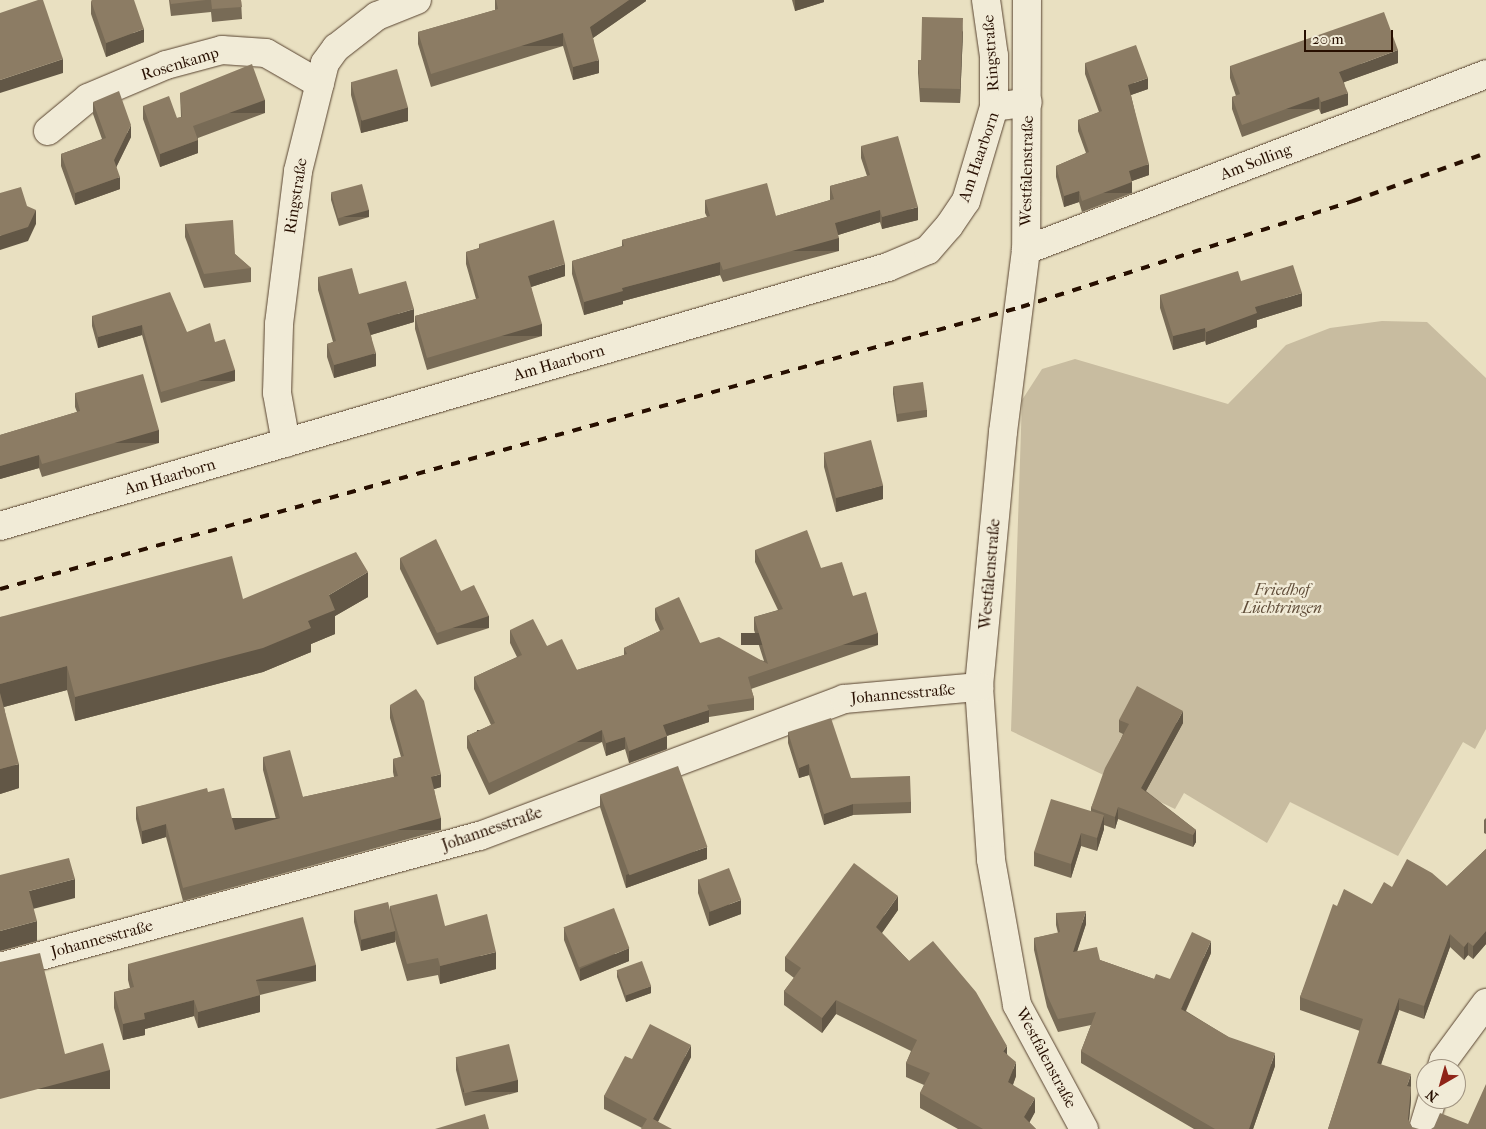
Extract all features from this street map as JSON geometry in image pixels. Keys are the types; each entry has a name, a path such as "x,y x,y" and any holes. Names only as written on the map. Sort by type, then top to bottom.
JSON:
{"street":[{"name":"Ringstraße","path":"286,443 277,393 279,324 298,171 325,63 336,48 377,16 417,0"},
{"name":"Ringstraße","path":"986,0 994,56 994,107"},
{"name":"Westfalenstraße","path":"1027,0 1026,250 1003,432 979,687 990,860 1017,1005 1084,1129"},
{"name":"Rosenkamp","path":"48,130 88,98 166,65 222,50 266,53 320,84"},
{"name":"Am Solling","path":"1026,250 1486,74"},
{"name":"Am Haarborn","path":"0,526 888,267 928,250 966,201 994,107 1028,102"},
{"name":"Johannesstraße","path":"0,967 480,836 844,699 979,687"},
{"path":"1445,1059 1486,1003"},
{"path":"1423,1129 1429,1109"}],"green space":[{"name":"Friedhof Lüchtringen","path":"1382,321 1427,322 1486,378 1486,729 1475,749 1463,742 1398,856 1290,802 1267,843 1184,793 1175,809 1011,731 1022,400 1042,369 1075,359 1228,404 1286,345 1330,328"}],"building":[{"path":"43,0 63,59 0,80 0,13"},
{"path":"92,0 134,0 144,29 106,43"},
{"path":"170,0 206,0 171,4"},
{"path":"211,0 241,0 242,7 212,9"},
{"path":"496,0 629,0 590,27 599,60 573,67 563,33 431,74 418,32 498,9"},
{"path":"1384,12 1398,50 1339,72 1348,93 1321,102 1319,97 1242,125 1232,97 1240,94 1230,66"},
{"path":"922,17 963,18 960,89 920,88 918,60 921,60"},
{"path":"1136,45 1148,78 1128,85 1149,164 1129,171 1132,182 1082,201 1079,191 1064,196 1056,166 1089,152 1078,120 1102,111 1085,63"},
{"path":"252,64 265,100 193,126 198,140 160,154 143,106 169,96 177,118 182,117 180,93"},
{"path":"397,69 408,107 362,121 351,82"},
{"path":"119,91 131,125 114,160 120,177 75,193 61,154 106,138 93,102"},
{"path":"898,136 918,207 882,217 880,210 835,223 839,238 723,270 720,262 622,288 623,291 584,302 572,261 624,246 622,240 710,216 705,200 767,183 776,216 834,199 830,186 870,175 861,146"},
{"path":"362,184 369,210 338,218 331,192"},
{"path":"21,187 27,206 36,210 28,227 0,236 0,193"},
{"path":"233,220 235,254 251,268 204,274 185,224"},
{"path":"554,220 565,264 528,276 542,324 427,358 415,316 479,298 466,252 480,248 479,244"},
{"path":"1293,265 1302,293 1255,307 1257,313 1206,332 1205,328 1173,336 1160,295 1238,271 1241,281"},
{"path":"352,268 359,294 406,281 414,309 367,323 376,353 334,365 327,344 336,341 318,277"},
{"path":"170,292 187,332 210,323 215,342 225,339 235,370 161,392 142,325 98,337 92,316"},
{"path":"143,374 159,430 42,464 39,455 0,466 0,435 80,411 75,393"},
{"path":"923,382 927,410 897,414 893,386"},
{"path":"871,440 883,485 836,498 824,453"},
{"path":"807,530 821,568 842,562 853,596 866,592 878,633 748,677 754,698 707,705 709,710 663,725 667,736 629,751 625,737 606,743 602,730 489,783 467,736 495,723 474,677 522,655 510,630 533,619 547,646 562,639 577,670 627,654 624,648 664,629 655,608 679,597 700,643 719,637 768,664 754,617 783,609 755,550"},
{"path":"436,539 461,591 474,585 489,616 437,633 400,558"},
{"path":"356,552 368,572 329,595 335,610 308,621 311,628 263,648 75,697 67,666 0,684 0,617 232,556 243,599"},
{"path":"1137,686 1183,711 1141,788 1196,830 1193,835 1118,807 1115,817 1091,808 1105,768 1129,724 1119,720"},
{"path":"416,689 424,701 441,774 431,777 441,818 183,888 166,824 142,831 136,807 207,788 208,792 224,788 235,830 280,818 263,757 290,750 303,797 398,776 393,759 404,756 390,705"},
{"path":"0,693 19,764 0,769"},
{"path":"831,718 851,778 910,776 911,802 853,804 824,814 809,764 799,768 788,732"},
{"path":"678,766 707,847 629,875 600,794"},
{"path":"1051,799 1104,815 1097,838 1081,833 1071,864 1034,852"},
{"path":"1486,849 1486,931 1473,946 1468,942 1464,947 1450,934 1424,1006 1399,998 1377,1063 1411,1074 1407,1086 1411,1087 1408,1119 1412,1127 1419,1129 1328,1129 1363,1019 1300,997 1333,904 1337,906 1344,889 1372,904 1384,882 1392,887 1407,859 1432,873 1447,886"},
{"path":"69,858 75,879 29,891 37,921 0,931 0,875"},
{"path":"854,863 898,896 876,927 909,961 933,941 976,992 1007,1046 1003,1051 1016,1062 1008,1082 1035,1098 1024,1117 1036,1129 983,1129 920,1093 930,1073 906,1063 917,1040 836,1000 822,1018 784,991 801,968 785,957"},
{"path":"729,868 741,900 710,912 698,880"},
{"path":"437,894 445,926 487,914 496,952 440,966 438,958 407,964 390,906"},
{"path":"388,902 395,931 361,940 354,910"},
{"path":"614,908 629,948 579,967 564,927"},
{"path":"1086,911 1073,952 1097,947 1100,960 1154,979 1156,974 1170,979 1192,932 1211,941 1181,1009 1229,1037 1275,1053 1249,1129 1215,1129 1081,1051 1096,1012 1058,1019 1047,995 1034,938 1060,932 1056,913"},
{"path":"303,917 316,965 256,980 260,995 198,1012 194,1000 144,1013 145,1019 123,1024 114,992 134,987 128,964"},
{"path":"40,953 65,1054 103,1043 110,1070 0,1099 0,962"},
{"path":"642,961 651,986 626,996 617,970"},
{"path":"650,1024 691,1045 653,1119 672,1129 641,1129 647,1119 604,1096 625,1056 632,1059"},
{"path":"509,1044 518,1080 465,1093 456,1057"},
{"path":"1486,1084 1486,1129 1431,1129 1434,1127 1440,1113 1468,1124"},
{"path":"485,1114 489,1129 435,1129"}],"railway":[{"path":"0,589 1021,307 1353,201 1486,153"}]}
